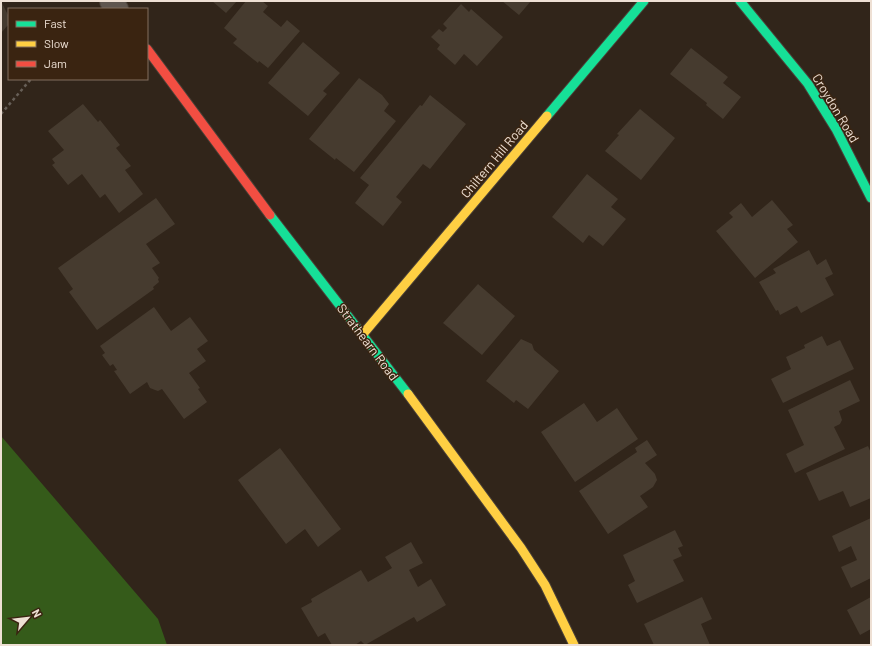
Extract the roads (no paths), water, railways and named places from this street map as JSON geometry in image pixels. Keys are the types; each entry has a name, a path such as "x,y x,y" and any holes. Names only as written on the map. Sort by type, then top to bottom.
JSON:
{"street":[{"name":"Chiltern Hill Road","path":"363,334 644,1"},
{"name":"Croydon Road","path":"740,1 772,42 808,84 836,129 871,198"},
{"name":"Strathearn Road","path":"148,50 277,224 363,334 521,548 545,586 574,645"}]}
